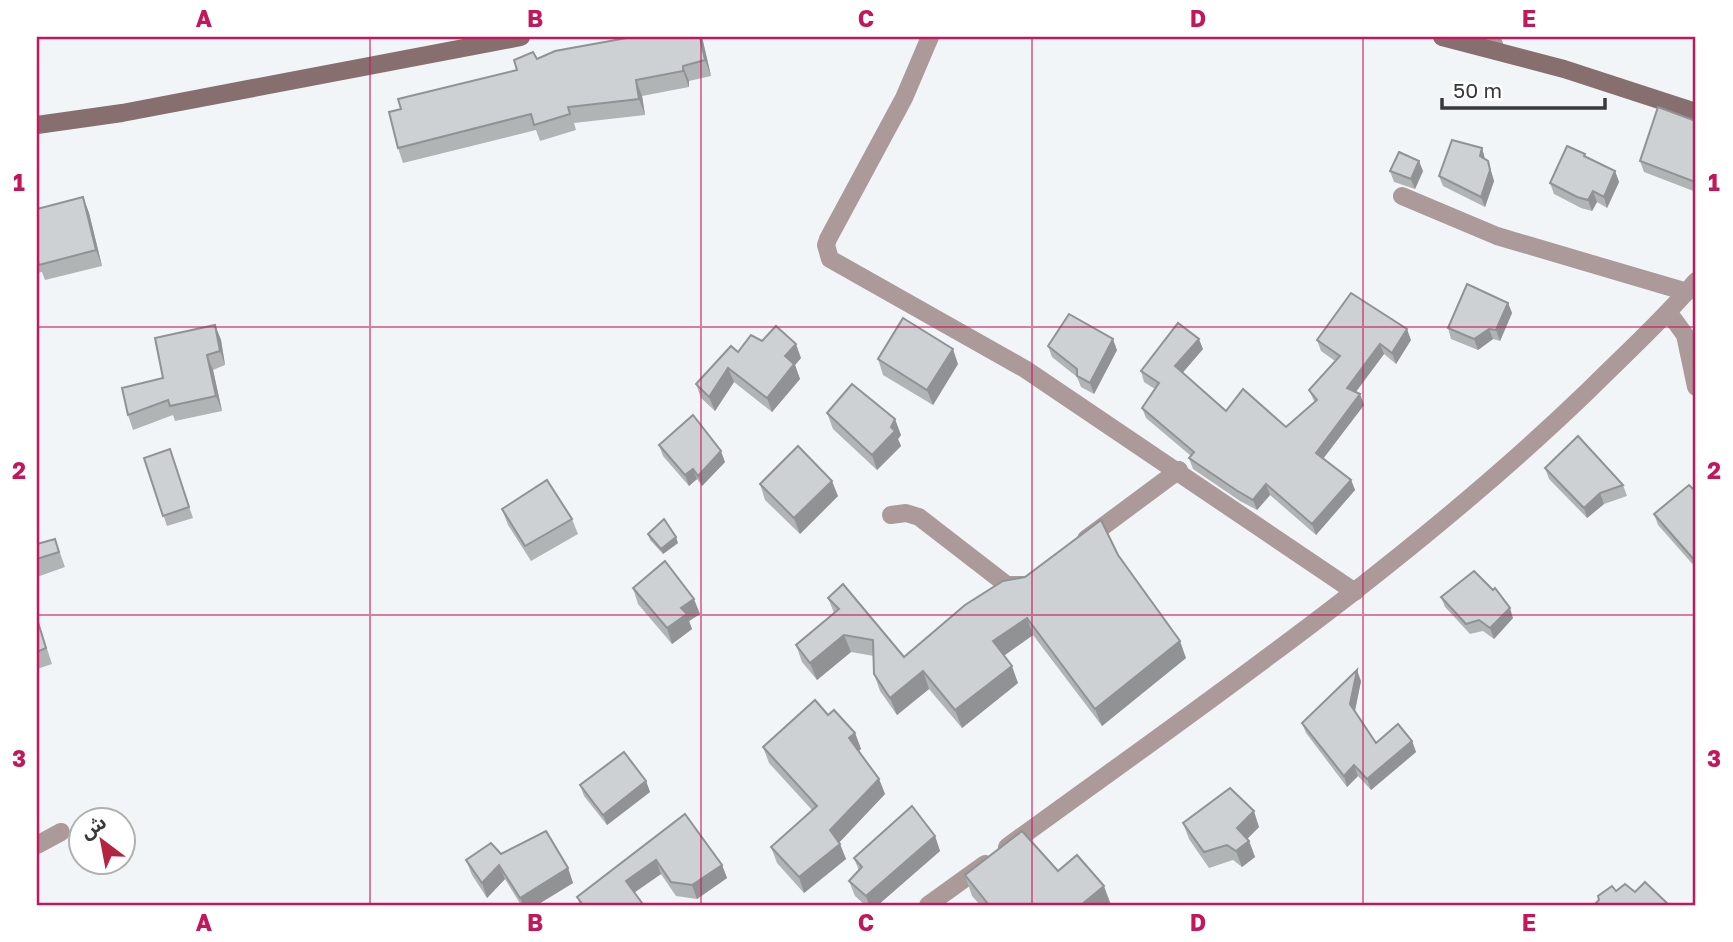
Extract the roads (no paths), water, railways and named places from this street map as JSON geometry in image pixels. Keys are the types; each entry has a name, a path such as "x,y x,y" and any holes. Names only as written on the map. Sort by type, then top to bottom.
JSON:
{"main road":[{"path":"37,125 121,113 521,37"},
{"path":"1442,37 1493,43 1696,112"}],"street":[{"path":"930,37 904,98 828,239 826,246 830,259 1025,369 1179,470 1355,592"},
{"path":"928,905 1355,592 1525,451 1669,313 1692,286 1497,236 1402,196"},
{"path":"1669,313 1685,335 1696,387"},
{"path":"1069,552 1179,470"},
{"path":"891,515 906,513 919,517 1007,585 1025,585 1036,577"},
{"path":"37,845 61,832"}]}
